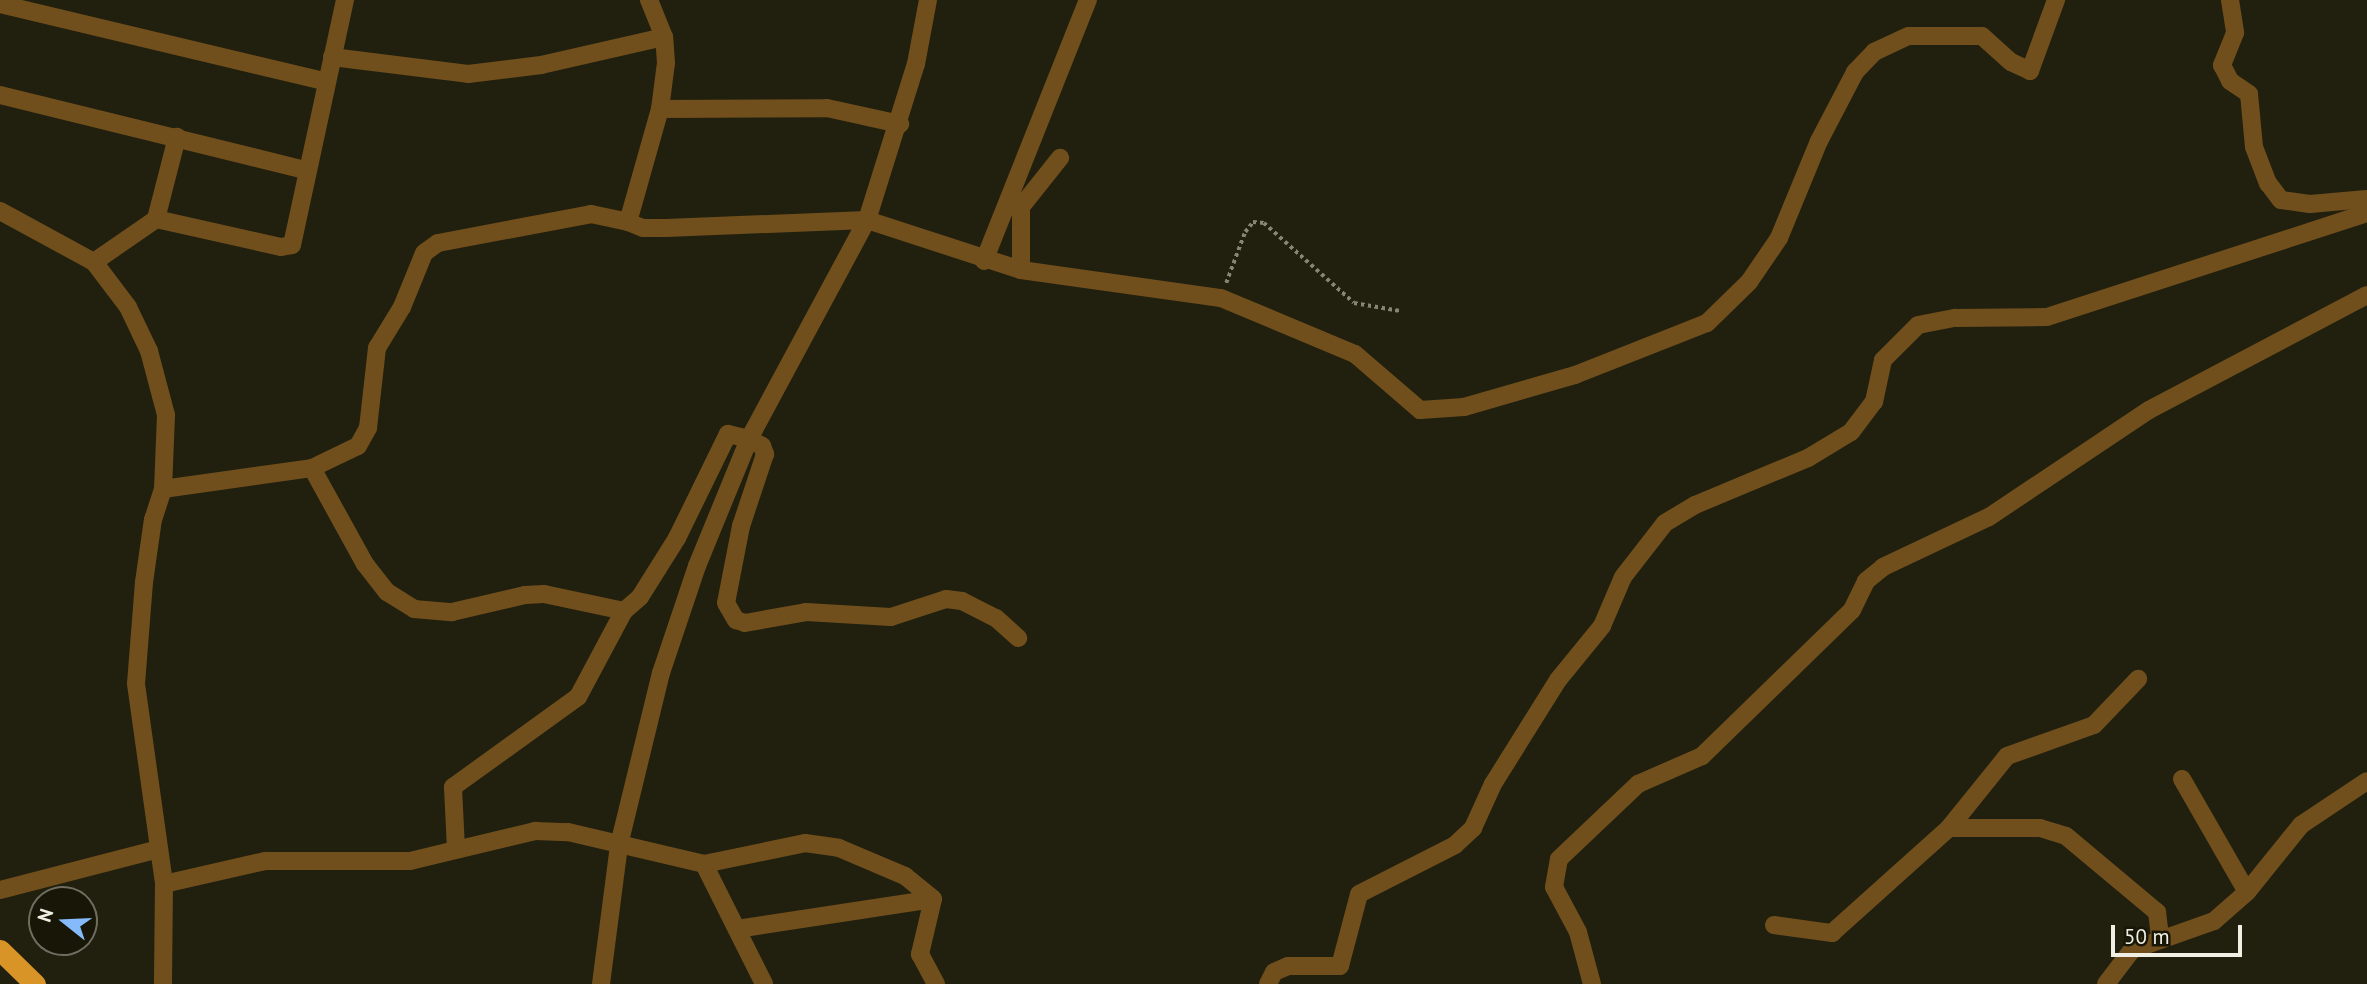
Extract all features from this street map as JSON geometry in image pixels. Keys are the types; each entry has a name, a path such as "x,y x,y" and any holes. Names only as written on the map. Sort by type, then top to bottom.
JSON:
{"highway":[{"path":"0,950 35,984"}],"street":[{"path":"156,219 281,247 292,244 345,0"},
{"path":"628,222 660,108 664,37 649,0"},
{"path":"601,984 619,845 661,673 697,566 749,439 867,220 900,124 928,0"},
{"path":"984,261 1088,0"},
{"path":"163,489 312,468 358,446 363,437 377,348 401,307 424,253 438,243 591,214 643,228 867,220 984,261 1021,270 1221,298 1355,354 1420,410 1464,407 1575,376 1707,323 1749,282 1779,238 1819,141 1855,72 1874,52 1909,36 1982,36 2011,62 2030,71 2056,0"},
{"path":"2230,0 2235,33 2222,65 2230,81 2249,94 2254,147 2268,183 2281,200 2310,204 2367,199"},
{"path":"0,4 327,82"},
{"path":"332,57 468,74 541,65 664,37"},
{"path":"0,95 306,170"},
{"path":"660,108 827,108 900,124"},
{"path":"94,262 156,219 177,137"},
{"path":"1021,270 1021,207 1060,158"},
{"path":"0,211 94,262 128,307 149,351 166,415 163,489 153,519 144,582 136,684 164,884 163,984"},
{"path":"1268,984 1274,972 1288,966 1340,966 1359,894 1455,845 1473,828 1493,783 1559,680 1602,626 1623,577 1665,523 1695,505 1808,458 1851,432 1874,402 1883,360 1918,325 1955,318 2047,317 2367,213"},
{"path":"1592,984 1578,932 1554,887 1559,859 1638,784 1702,756 1852,610 1866,580 1883,567 1989,517 2149,410 2367,295"},
{"path":"456,849 453,787 578,697 624,611 640,597 677,538 728,435 749,439 762,446 765,454 741,526 726,603 736,620 745,623 806,612 891,617 946,599 987,613 1017,638"},
{"path":"312,468 365,564 387,592 414,610 452,612 524,594 544,594 624,611"},
{"path":"1774,925 1832,933 1949,828 2007,757 2094,725 2138,679"},
{"path":"2182,779 2247,892"},
{"path":"2106,984 2132,950 2160,937 2214,921 2247,892 2301,825 2367,781"},
{"path":"1949,828 2040,828 2066,836 2157,912 2160,937"},
{"path":"164,884 265,861 410,861 535,831 568,832 704,864 805,843 828,846 905,876 933,899"},
{"path":"0,890 159,849"},
{"path":"704,864 764,984"},
{"path":"737,929 933,899"},
{"path":"933,899 920,954 936,984"}],"path":[{"path":"1221,298 1253,222 1264,223 1354,303 1400,311"}]}
